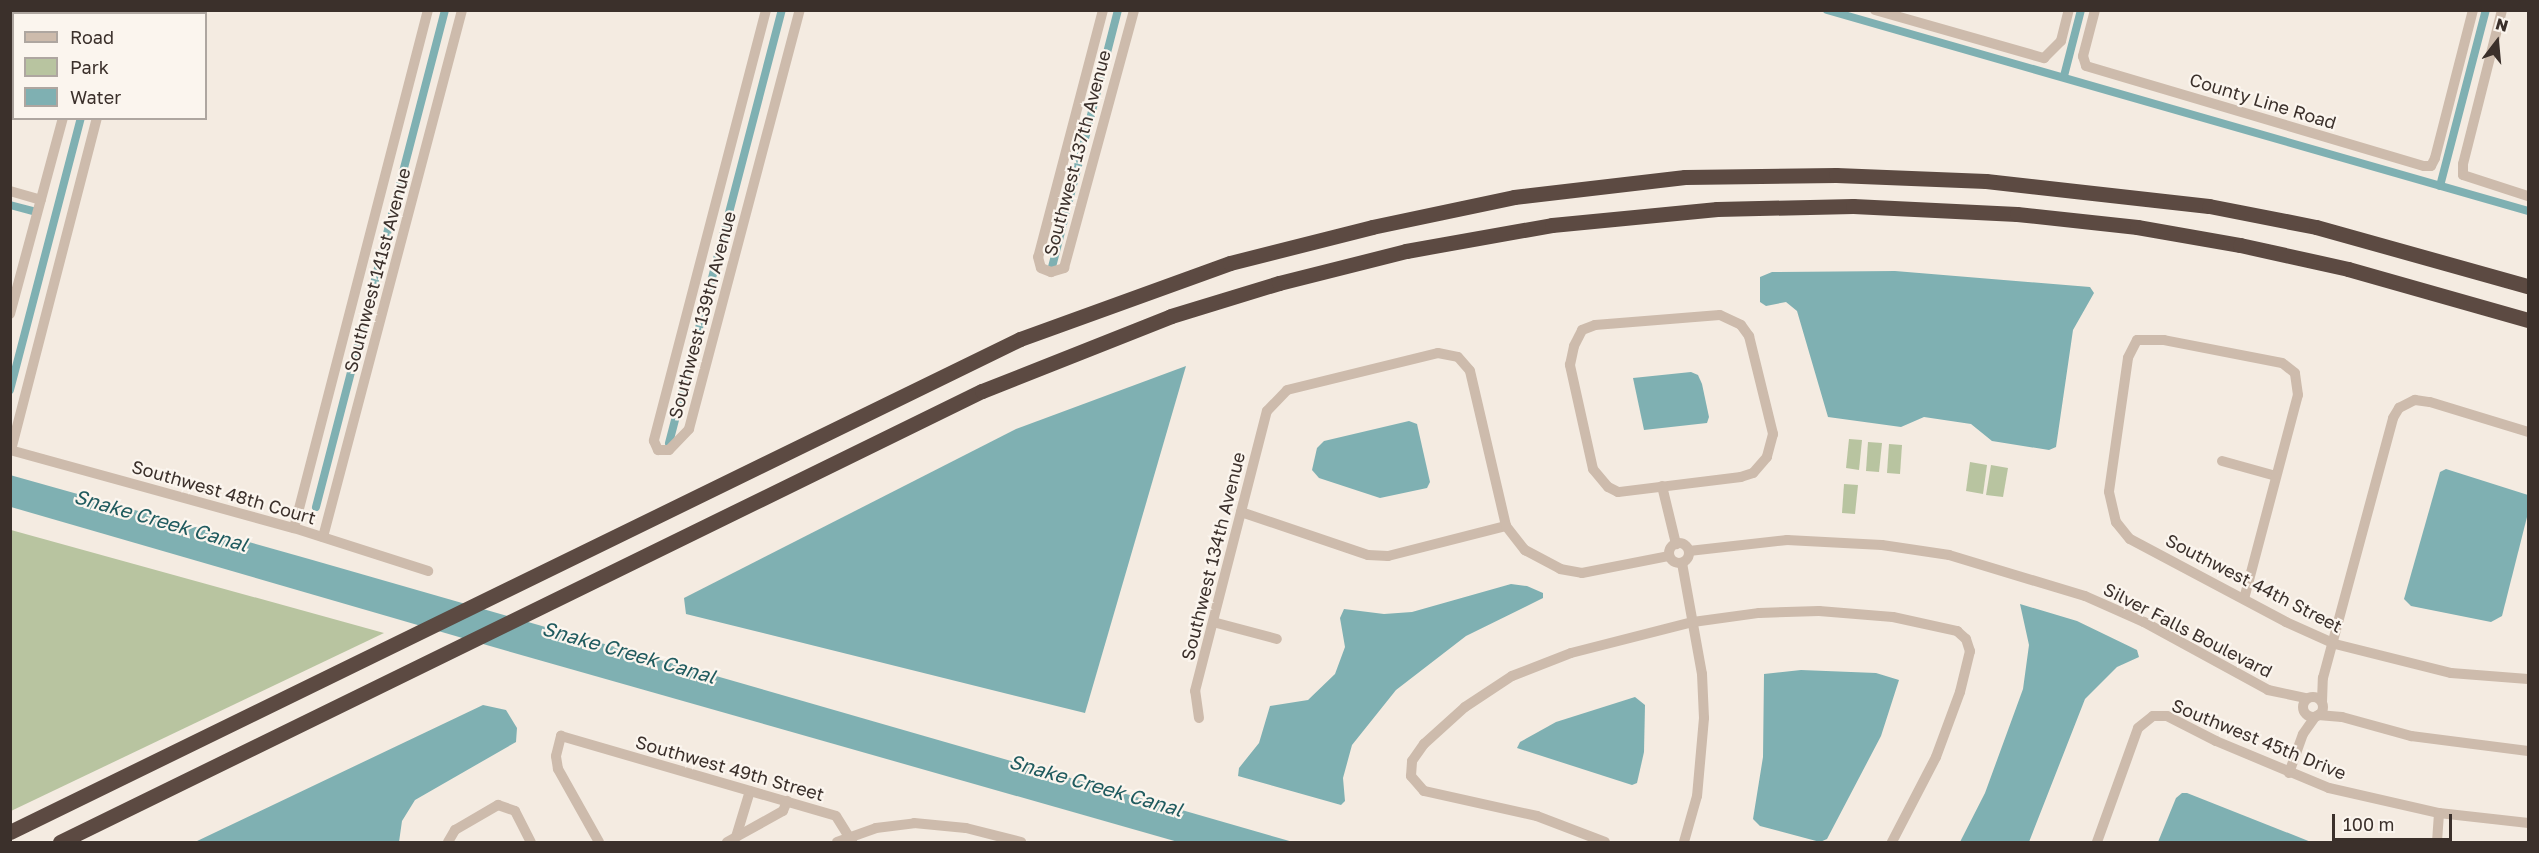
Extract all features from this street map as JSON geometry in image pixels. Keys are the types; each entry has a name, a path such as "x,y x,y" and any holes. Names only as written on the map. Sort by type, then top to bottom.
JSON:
{"highway":[{"path":"10,832 935,378 1031,335 1230,263 1372,226 1514,197 1685,177 1836,175 1986,181 2209,206 2316,227 2529,286"},
{"path":"60,843 982,390 1071,353 1171,316 1279,283 1406,251 1552,225 1717,208 1853,206 2018,214 2137,227 2240,245 2348,269 2529,320"}],"street":[{"name":"Southwest 141st Avenue","path":"294,528 428,10"},
{"name":"Southwest 141st Avenue","path":"324,537 462,10"},
{"name":"Southwest 139th Avenue","path":"766,10 654,441 658,450 669,450 689,429 800,10"},
{"name":"Southwest 137th Avenue","path":"1103,10 1038,257 1041,268 1052,272 1064,267 1134,10"},
{"path":"1875,10 2044,58 2054,52 2069,10"},
{"name":"County Line Road","path":"2095,10 2083,56 2086,66 2431,166 2473,10"},
{"path":"2502,10 2463,164 2463,175 2529,196"},
{"path":"10,314 62,120"},
{"path":"11,450 96,120"},
{"path":"10,191 41,200"},
{"path":"1720,315 1741,326 1749,336 1773,434 1772,445 1754,474 1662,486 1618,492 1608,487 1593,469 1570,366 1574,346 1582,330 1595,325 1720,315"},
{"name":"Southwest 44th Street","path":"2276,476 2298,395 2295,374 2290,368 2272,361 2156,338 2136,340 2128,358 2109,492 2116,522 2130,539 2335,644 2451,673 2529,679"},
{"name":"Southwest 134th Avenue","path":"1199,717 1195,691 1241,512 1271,403 1287,390 1438,353 1458,357 1470,371 1506,526"},
{"path":"2289,772 2335,644 2393,418 2405,402 2430,402 2529,432"},
{"name":"Southwest 48th Court","path":"11,450 294,528 428,571"},
{"path":"2222,461 2276,476 2244,599"},
{"path":"1662,486 1676,543 1669,556"},
{"path":"1241,512 1368,555 1388,556 1506,526 1525,550 1543,562 1582,573 1669,556"},
{"name":"Silver Falls Boulevard","path":"1689,551 1787,540 1882,545 1949,555 2085,596 2283,696 2313,707 2411,736 2529,751"},
{"path":"1676,543 1682,544 1689,551 1682,563 1702,674 1703,756 1684,843"},
{"path":"1669,556 1675,563 1682,563"},
{"path":"1605,843 1537,816 1424,791 1411,776 1412,761 1424,744 1465,707 1512,676 1571,653 1693,622 1759,613 1819,611 1893,617 1957,631 1966,639 1970,651 1960,692 1936,757 1892,843"},
{"path":"1213,621 1277,639"},
{"name":"Southwest 45th Drive","path":"2097,843 2138,728 2153,716 2167,716 2329,788 2439,813 2529,823"},
{"name":"Southwest 49th Street","path":"599,843 558,769 556,756 561,736 836,816 851,840"},
{"path":"731,840 750,791"},
{"path":"731,840 783,811 787,801"},
{"path":"448,841 466,822 498,806 515,811 531,843"},
{"path":"2437,843 2439,813"},
{"path":"837,843 898,824 931,823 1021,843"}],"green space":[{"path":"1849,439 1862,440 1859,470 1846,468"},
{"path":"1868,442 1882,443 1879,472 1866,471"},
{"path":"1889,444 1902,445 1900,474 1887,473"},
{"path":"1970,462 1987,465 1983,494 1966,491"},
{"path":"1991,465 2008,468 2003,497 1986,495"},
{"path":"1844,484 1858,485 1855,514 1842,513"},
{"path":"11,530 384,633 11,811"}],"water":[{"path":"1895,271 2090,287 2094,293 2073,330 2056,447 2049,450 1992,441 1971,424 1924,417 1901,427 1828,417 1797,311 1786,302 1766,306 1760,302 1760,277 1772,272"},
{"path":"1186,366 1085,713 686,614 684,598 1016,429"},
{"path":"1691,372 1698,375 1702,384 1709,417 1707,423 1644,430 1633,378"},
{"path":"1409,421 1417,424 1430,482 1427,488 1380,498 1319,478 1312,470 1317,448 1324,441"},
{"path":"2446,469 2528,495 2528,513 2502,616 2491,622 2411,606 2404,599 2440,472"},
{"name":"Snake Creek Canal","path":"10,475 1293,842 1178,842 490,646 11,507"},
{"path":"1511,584 1527,586 1543,593 1543,598 1466,636 1396,690 1352,745 1343,778 1345,801 1341,805 1238,776 1239,768 1259,743 1270,706 1308,700 1335,674 1345,647 1340,618 1344,609 1384,614 1412,612"},
{"path":"2020,604 2077,621 2137,650 2139,657 2117,667 2085,699 2029,842 1960,842 1985,793 2023,689 2029,645"},
{"path":"1801,670 1876,673 1899,680 1881,736 1827,839 1820,842 1760,826 1753,819 1763,757 1764,674"},
{"path":"1635,697 1645,705 1644,752 1637,783 1632,785 1517,748 1520,742 1556,722"},
{"path":"483,705 506,710 517,728 516,742 415,800 402,821 399,842 195,842"},
{"path":"2182,793 2311,842 2158,842 2176,798"}],"waterway":[{"path":"316,507 445,10"},
{"path":"669,443 782,10"},
{"path":"1052,267 1118,10"},
{"path":"1827,10 2528,211"},
{"path":"2064,76 2081,10"},
{"path":"2440,186 2486,10"},
{"path":"10,390 80,120"},
{"path":"10,205 33,211"}]}
